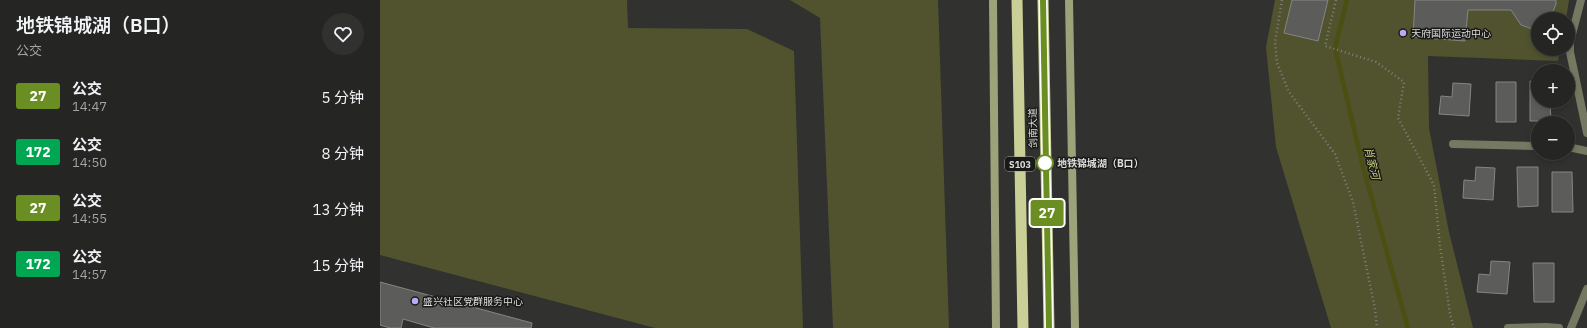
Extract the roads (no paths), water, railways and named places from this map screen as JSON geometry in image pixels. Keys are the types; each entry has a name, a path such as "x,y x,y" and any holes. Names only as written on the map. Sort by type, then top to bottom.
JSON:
{"highway":[{"name":"剑南大道","path":"1017,0 1023,328"},
{"name":"剑南大道","path":"1043,0 1049,328"}],"main road":[{"path":"993,0 996,328"},
{"path":"1069,0 1075,328"}],"street":[{"path":"1581,0 1570,42 1570,52 1587,133"},
{"path":"1453,144 1531,146"},
{"path":"1575,148 1587,151"},
{"path":"1571,328 1587,289"},
{"path":"1508,328 1559,328"}],"waterway":[{"name":"肖家河","path":"1347,0 1335,48 1363,167 1408,328"}],"place":[{"name":"天府国际运动中心","path":"1403,33"},
{"name":"地铁锦城湖（B口）","path":"1045,163"},
{"name":"盛兴社区党群服务中心","path":"415,301"}]}
